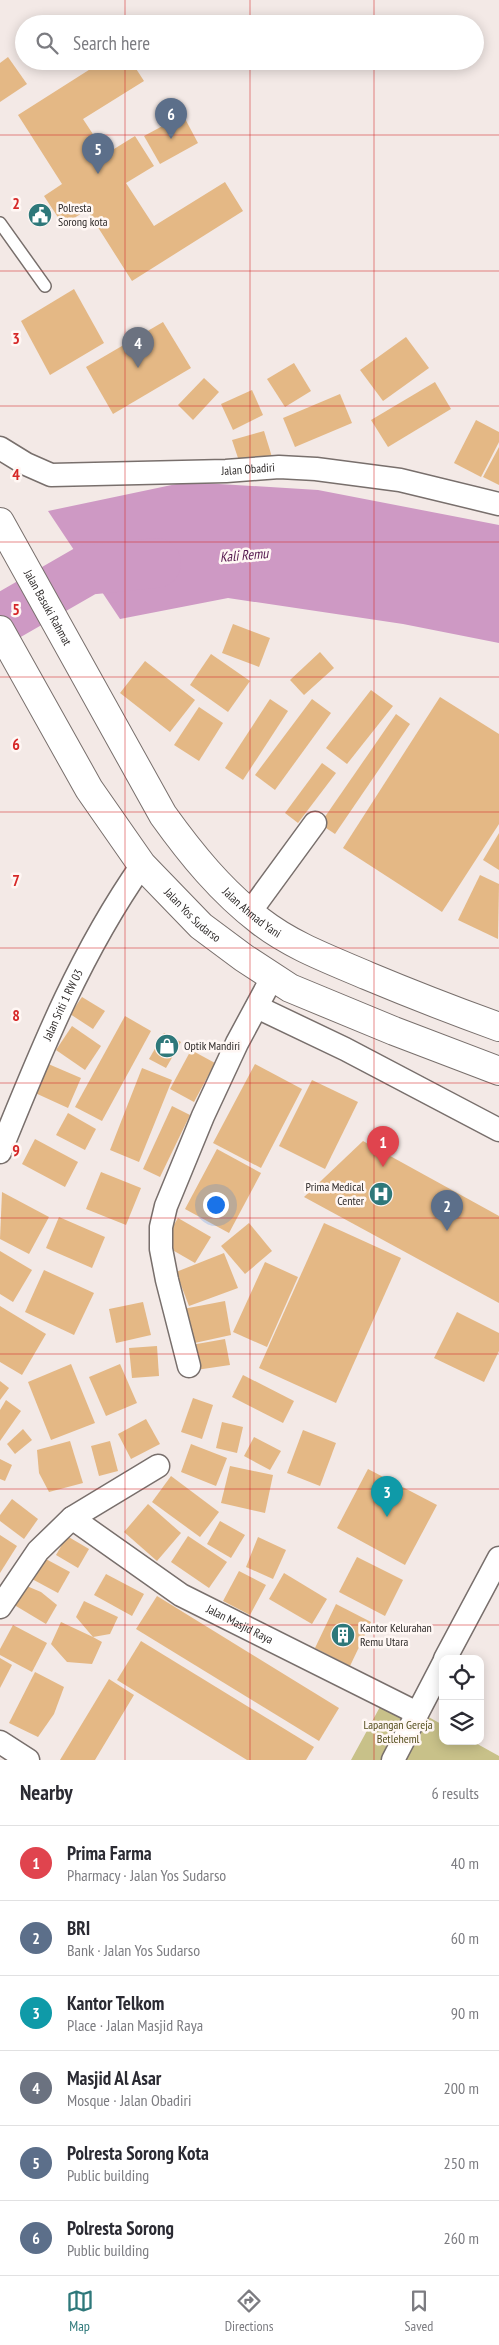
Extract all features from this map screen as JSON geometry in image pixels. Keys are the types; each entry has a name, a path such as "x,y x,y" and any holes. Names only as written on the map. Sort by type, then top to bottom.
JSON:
{"highway":[{"name":"Jalan Basuki Rahmat","path":"2,526 94,692"},
{"name":"Jalan Yos Sudarso","path":"0,630 89,789 142,865 201,926 244,958 282,982 402,1035 499,1071"},
{"name":"Jalan Ahmad Yani","path":"94,692 163,815 191,853 233,898 260,922 312,952 435,1004 499,1027"},
{"path":"282,982 312,952"}],"street":[{"name":"Jalan Obadiri","path":"0,448 26,464 51,475 226,471 279,467 316,469 400,480 499,504"},
{"path":"250,912 315,823"},
{"name":"Jalan Sriti 1 RW 03","path":"0,1152 58,1011 90,946 142,865"},
{"path":"189,1366 161,1249 160,1227 166,1206 203,1116 237,1043 257,1007 282,982"},
{"path":"257,1007 345,1049 499,1130"},
{"path":"0,1607 38,1551 72,1518 158,1466"},
{"name":"Jalan Masjid Raya","path":"72,1518 181,1595 417,1713"},
{"path":"447,1655 499,1558"},
{"path":"393,1760 439,1672"},
{"path":"0,1742 28,1760"}],"lane":[{"path":"0,224 45,286"}],"green space":[{"name":"Lapangan Gereja Betleheml","path":"387,1694 439,1723 439,1745 479,1745 499,1756 499,1760 351,1760"}],"water":[{"path":"186,482 318,490 499,525 499,643 403,624 228,598 120,619 48,511"}],"building":[{"path":"8,57 15,70 17,70 27,84 0,102 0,63"},
{"name":"Polresta Sorong kota","path":"89,70 137,70 144,81 83,119 106,154 135,136 154,166 126,183 154,226 225,182 243,211 132,281 87,210 63,225 44,196 62,184 18,115"},
{"path":"183,115 198,143 160,164 144,136"},
{"path":"74,289 104,343 50,375 21,321"},
{"path":"163,322 191,368 113,414 86,367"},
{"path":"406,337 429,368 383,401 360,370"},
{"path":"294,363 311,391 285,407 267,379"},
{"path":"204,378 219,392 193,420 178,405"},
{"path":"435,382 451,409 388,447 371,420"},
{"path":"252,390 263,415 233,430 221,404"},
{"path":"340,394 352,423 295,447 283,418"},
{"path":"476,420 499,432 499,442 481,477 454,463"},
{"path":"264,431 272,457 241,467 232,440"},
{"path":"499,447 499,485 483,477"},
{"path":"233,624 270,638 259,667 222,653"},
{"path":"320,652 334,668 304,695 290,680"},
{"path":"211,654 250,681 228,712 190,685"},
{"path":"145,661 195,700 170,732 120,693"},
{"path":"371,690 393,706 347,764 326,748"},
{"path":"440,697 499,734 499,824 442,912 343,848"},
{"path":"270,699 288,711 243,780 225,768"},
{"path":"312,699 331,713 275,790 255,775"},
{"path":"199,707 223,723 199,761 174,745"},
{"path":"396,714 410,724 335,834 320,824"},
{"path":"322,763 336,773 298,823 285,813"},
{"path":"499,833 499,870 483,860"},
{"path":"480,875 499,884 498,939 458,920"},
{"path":"82,997 105,1011 93,1029 70,1014"},
{"path":"125,1016 151,1031 102,1121 75,1107"},
{"path":"72,1026 101,1046 85,1070 56,1050"},
{"path":"164,1033 181,1042 166,1068 149,1059"},
{"path":"191,1050 215,1063 194,1102 170,1089"},
{"path":"46,1063 81,1078 68,1108 33,1092"},
{"path":"255,1064 302,1089 261,1168 213,1143"},
{"path":"142,1068 172,1080 139,1162 110,1150"},
{"path":"312,1080 358,1102 325,1169 279,1146"},
{"path":"172,1106 190,1115 160,1177 143,1169"},
{"path":"68,1113 96,1129 85,1150 56,1135"},
{"path":"35,1139 78,1162 65,1187 22,1164"},
{"path":"363,1141 499,1216 499,1303 304,1197"},
{"path":"217,1149 261,1173 229,1233 185,1209"},
{"path":"101,1172 141,1188 126,1225 86,1209"},
{"path":"2,1192 49,1217 29,1254 0,1239"},
{"path":"59,1217 105,1237 92,1268 46,1248"},
{"path":"178,1218 211,1237 195,1263 162,1244"},
{"path":"249,1223 272,1251 245,1274 221,1246"},
{"path":"324,1223 401,1258 336,1403 259,1368"},
{"path":"0,1251 32,1270 13,1302 0,1294"},
{"path":"224,1253 238,1288 189,1306 176,1272"},
{"path":"265,1262 298,1277 267,1347 233,1332"},
{"path":"44,1270 94,1293 74,1335 25,1312"},
{"path":"225,1301 231,1335 190,1344 183,1309"},
{"path":"143,1302 151,1335 116,1343 109,1309"},
{"path":"0,1306 46,1334 22,1375 0,1362"},
{"path":"457,1312 499,1333 499,1351 484,1382 434,1358"},
{"path":"225,1339 230,1365 196,1370 191,1345"},
{"path":"157,1346 159,1376 132,1378 129,1348"},
{"path":"71,1364 95,1423 51,1440 28,1382"},
{"path":"120,1364 137,1403 106,1416 89,1377"},
{"path":"243,1375 294,1401 283,1423 232,1397"},
{"path":"0,1381 9,1388 0,1400"},
{"path":"193,1398 213,1405 202,1439 181,1432"},
{"path":"6,1400 21,1411 0,1441 0,1410"},
{"path":"146,1419 160,1444 131,1459 118,1434"},
{"path":"222,1422 243,1427 237,1453 216,1448"},
{"path":"23,1429 32,1440 15,1454 7,1444"},
{"path":"303,1430 336,1443 320,1486 287,1473"},
{"path":"254,1437 281,1451 270,1470 244,1456"},
{"path":"70,1441 83,1483 49,1492 39,1473 37,1450"},
{"path":"110,1441 118,1471 99,1476 91,1446"},
{"path":"191,1444 227,1458 216,1486 181,1472"},
{"path":"0,1459 12,1465 5,1481 0,1479"},
{"path":"230,1466 273,1475 265,1513 221,1503"},
{"path":"368,1469 437,1505 405,1565 337,1528"},
{"path":"171,1476 219,1512 200,1537 152,1502"},
{"path":"12,1499 38,1519 24,1539 0,1521 0,1515"},
{"path":"148,1504 181,1533 157,1561 124,1532"},
{"path":"220,1521 245,1535 231,1558 207,1544"},
{"path":"0,1535 17,1546 0,1573"},
{"path":"67,1536 89,1549 78,1568 56,1555"},
{"path":"188,1536 227,1562 209,1588 171,1562"},
{"path":"258,1537 286,1550 273,1579 246,1567"},
{"path":"357,1557 403,1580 385,1616 339,1592"},
{"path":"44,1558 70,1572 58,1593 32,1579"},
{"path":"239,1571 266,1585 250,1615 223,1601"},
{"path":"284,1573 327,1599 312,1624 269,1599"},
{"path":"106,1574 144,1594 132,1616 94,1595"},
{"path":"22,1584 41,1592 57,1605 46,1624 11,1603"},
{"path":"157,1596 339,1708 319,1741 136,1629"},
{"path":"84,1601 118,1617 110,1634 93,1637 76,1617"},
{"name":"Kantor Kelurahan Remu Utara","path":"336,1604 371,1622 350,1666 315,1648"},
{"path":"61,1622 102,1642 92,1664 67,1662 51,1644"},
{"path":"13,1625 47,1643 32,1672 0,1655 0,1649"},
{"path":"141,1641 314,1747 306,1760 247,1760 117,1680"},
{"path":"0,1658 12,1665 0,1688"},
{"path":"35,1672 64,1687 54,1714 38,1737 9,1723"},
{"path":"109,1679 134,1695 95,1760 60,1760"}],"waterway":[{"name":"Kali Remu","path":"0,620 87,570 156,563"}],"place":[{"name":"Polresta Sorong","path":"171,139"},
{"name":"Polresta Sorong Kota","path":"98,174"},
{"name":"Polresta Sorong kota","path":"40,215"},
{"name":"Masjid Al Asar","path":"138,368"},
{"name":"Optik Mandiri","path":"167,1046"},
{"name":"Prima Farma","path":"383,1167"},
{"name":"Prima Medical Center","path":"381,1194"},
{"name":"BRI","path":"447,1231"},
{"name":"Kantor Telkom","path":"387,1517"},
{"name":"Kantor Kelurahan Remu Utara","path":"343,1635"}]}
